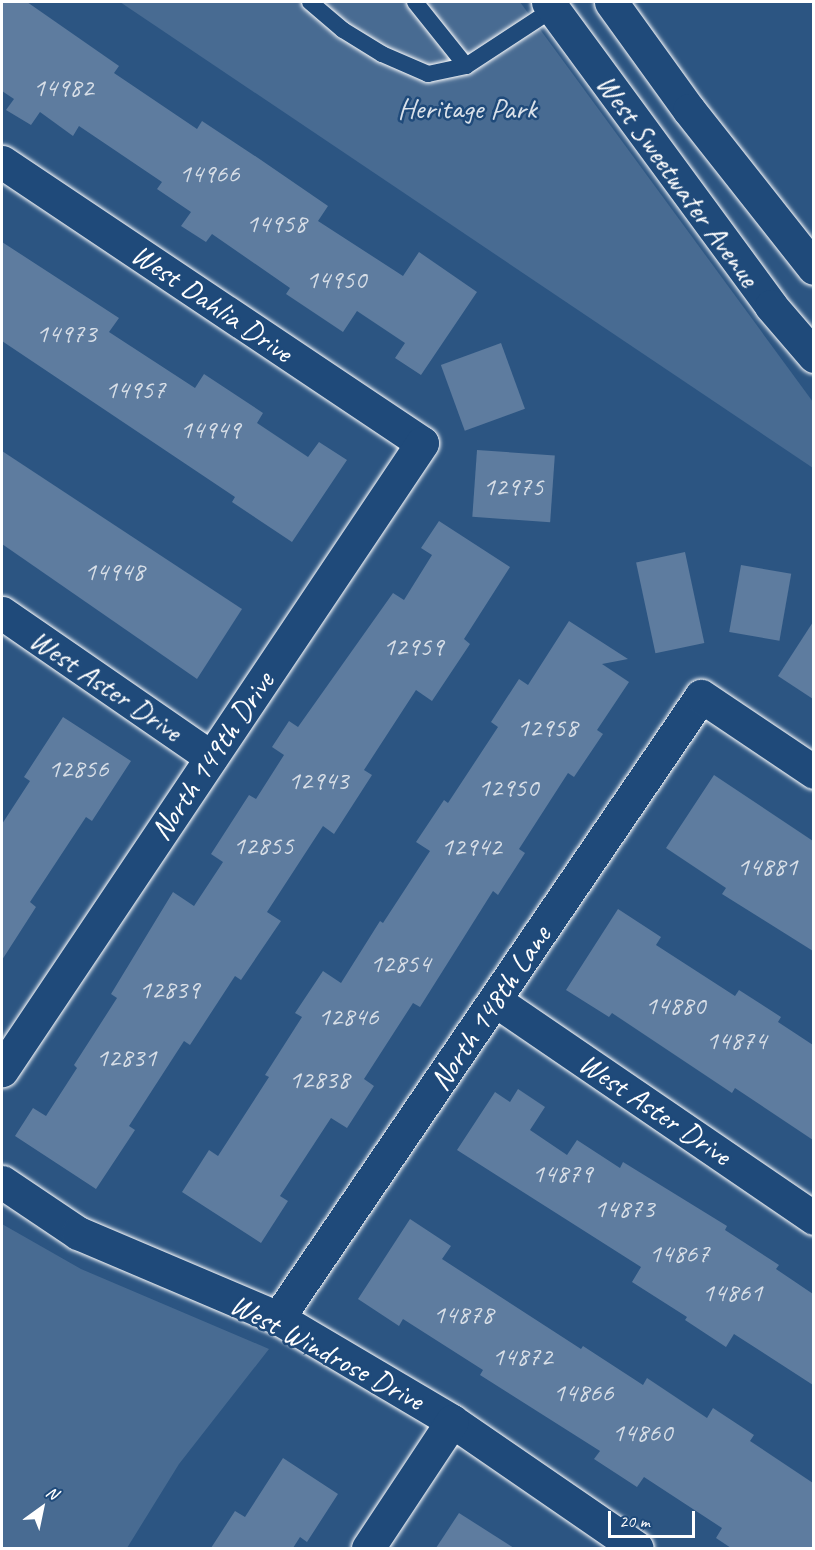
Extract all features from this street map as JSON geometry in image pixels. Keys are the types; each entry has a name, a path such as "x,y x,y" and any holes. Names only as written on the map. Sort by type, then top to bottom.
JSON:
{"street":[{"name":"West Sweetwater Avenue","path":"611,2 689,110 813,268"},
{"name":"West Sweetwater Avenue","path":"550,5 757,288 813,356"},
{"name":"West Dahlia Drive","path":"2,162 422,443"},
{"name":"North 149th Drive","path":"2,1070 422,443"},
{"name":"West Aster Drive","path":"2,613 211,757"},
{"name":"North 148th Lane","path":"278,1318 496,1001 701,696 813,772"},
{"name":"West Aster Drive","path":"496,1001 813,1218"},
{"name":"West Windrose Drive","path":"2,1182 78,1233 278,1318 452,1421 637,1548"},
{"path":"368,1548 452,1421"}],"lane":[{"path":"310,2 343,30 403,65 428,74 466,66 550,5"},
{"path":"415,2 466,66"}],"green space":[{"name":"Heritage Park","path":"120,2 520,2 813,402 813,468"},
{"path":"2,1224 81,1269 269,1349 179,1464 127,1548 2,1548"}],"building":[{"path":"2,2 27,2 119,66 114,73 197,129 202,121 261,160 328,206 318,221 403,276 419,252 477,292 421,375 395,358 405,343 357,311 343,332 286,294 290,288 212,234 206,242 181,226 191,212 157,189 162,182 79,126 73,136 40,112 31,125 6,110 14,99 2,91"},
{"path":"2,242 119,318 109,332 195,388 204,374 263,413 257,423 308,457 319,442 347,460 292,542 232,502 235,497 2,341"},
{"path":"501,343 525,409 465,431 441,365"},
{"path":"477,450 555,455 550,522 472,517"},
{"path":"2,451 242,609 197,679 2,544"},
{"path":"439,521 510,567 464,639 470,644 432,701 416,690 364,770 372,775 334,834 323,826 267,912 281,921 241,980 235,976 190,1045 184,1041 129,1126 135,1130 96,1189 15,1136 33,1108 46,1116 77,1068 74,1065 117,998 111,994 173,892 194,906 223,862 211,854 249,795 256,799 284,755 272,747 289,721 298,727 393,593 404,600 432,555 421,548"},
{"path":"685,552 704,643 655,653 636,562"},
{"path":"741,565 791,574 779,641 729,632"},
{"path":"569,621 628,659 602,664 629,682 597,730 603,734 574,777 568,773 519,849 525,853 498,895 493,891 420,1007 413,1003 364,1079 374,1086 347,1128 331,1118 280,1196 288,1201 261,1243 182,1192 209,1150 218,1156 269,1077 265,1075 302,1017 295,1013 323,971 341,983 380,921 383,923 430,851 416,842 444,800 448,803 498,727 491,722 519,679 528,685"},
{"path":"813,622 813,699 778,676"},
{"path":"63,717 131,761 92,821 86,817 30,902 36,907 2,960 2,824 30,781 24,777"},
{"path":"714,775 813,841 813,951 722,894 726,888 666,848"},
{"path":"618,909 661,937 656,945 735,996 739,990 781,1017 778,1022 813,1045 813,1140 735,1088 732,1093 612,1013 609,1017 566,990"},
{"path":"518,1089 545,1107 530,1130 567,1155 577,1140 620,1168 623,1162 727,1226 725,1230 779,1265 776,1269 813,1294 813,1385 734,1334 726,1347 685,1320 687,1317 632,1282 641,1267 457,1150 495,1092 510,1102"},
{"path":"410,1219 451,1246 442,1259 581,1349 583,1346 643,1385 647,1378 707,1418 713,1408 754,1435 750,1441 813,1483 813,1548 731,1548 716,1538 722,1528 644,1477 637,1487 594,1459 600,1451 480,1375 483,1370 403,1319 399,1326 358,1299"},
{"path":"283,1458 338,1494 307,1542 300,1537 293,1548 211,1548 235,1511 245,1517"},
{"path":"459,1513 514,1548 436,1548"}]}
